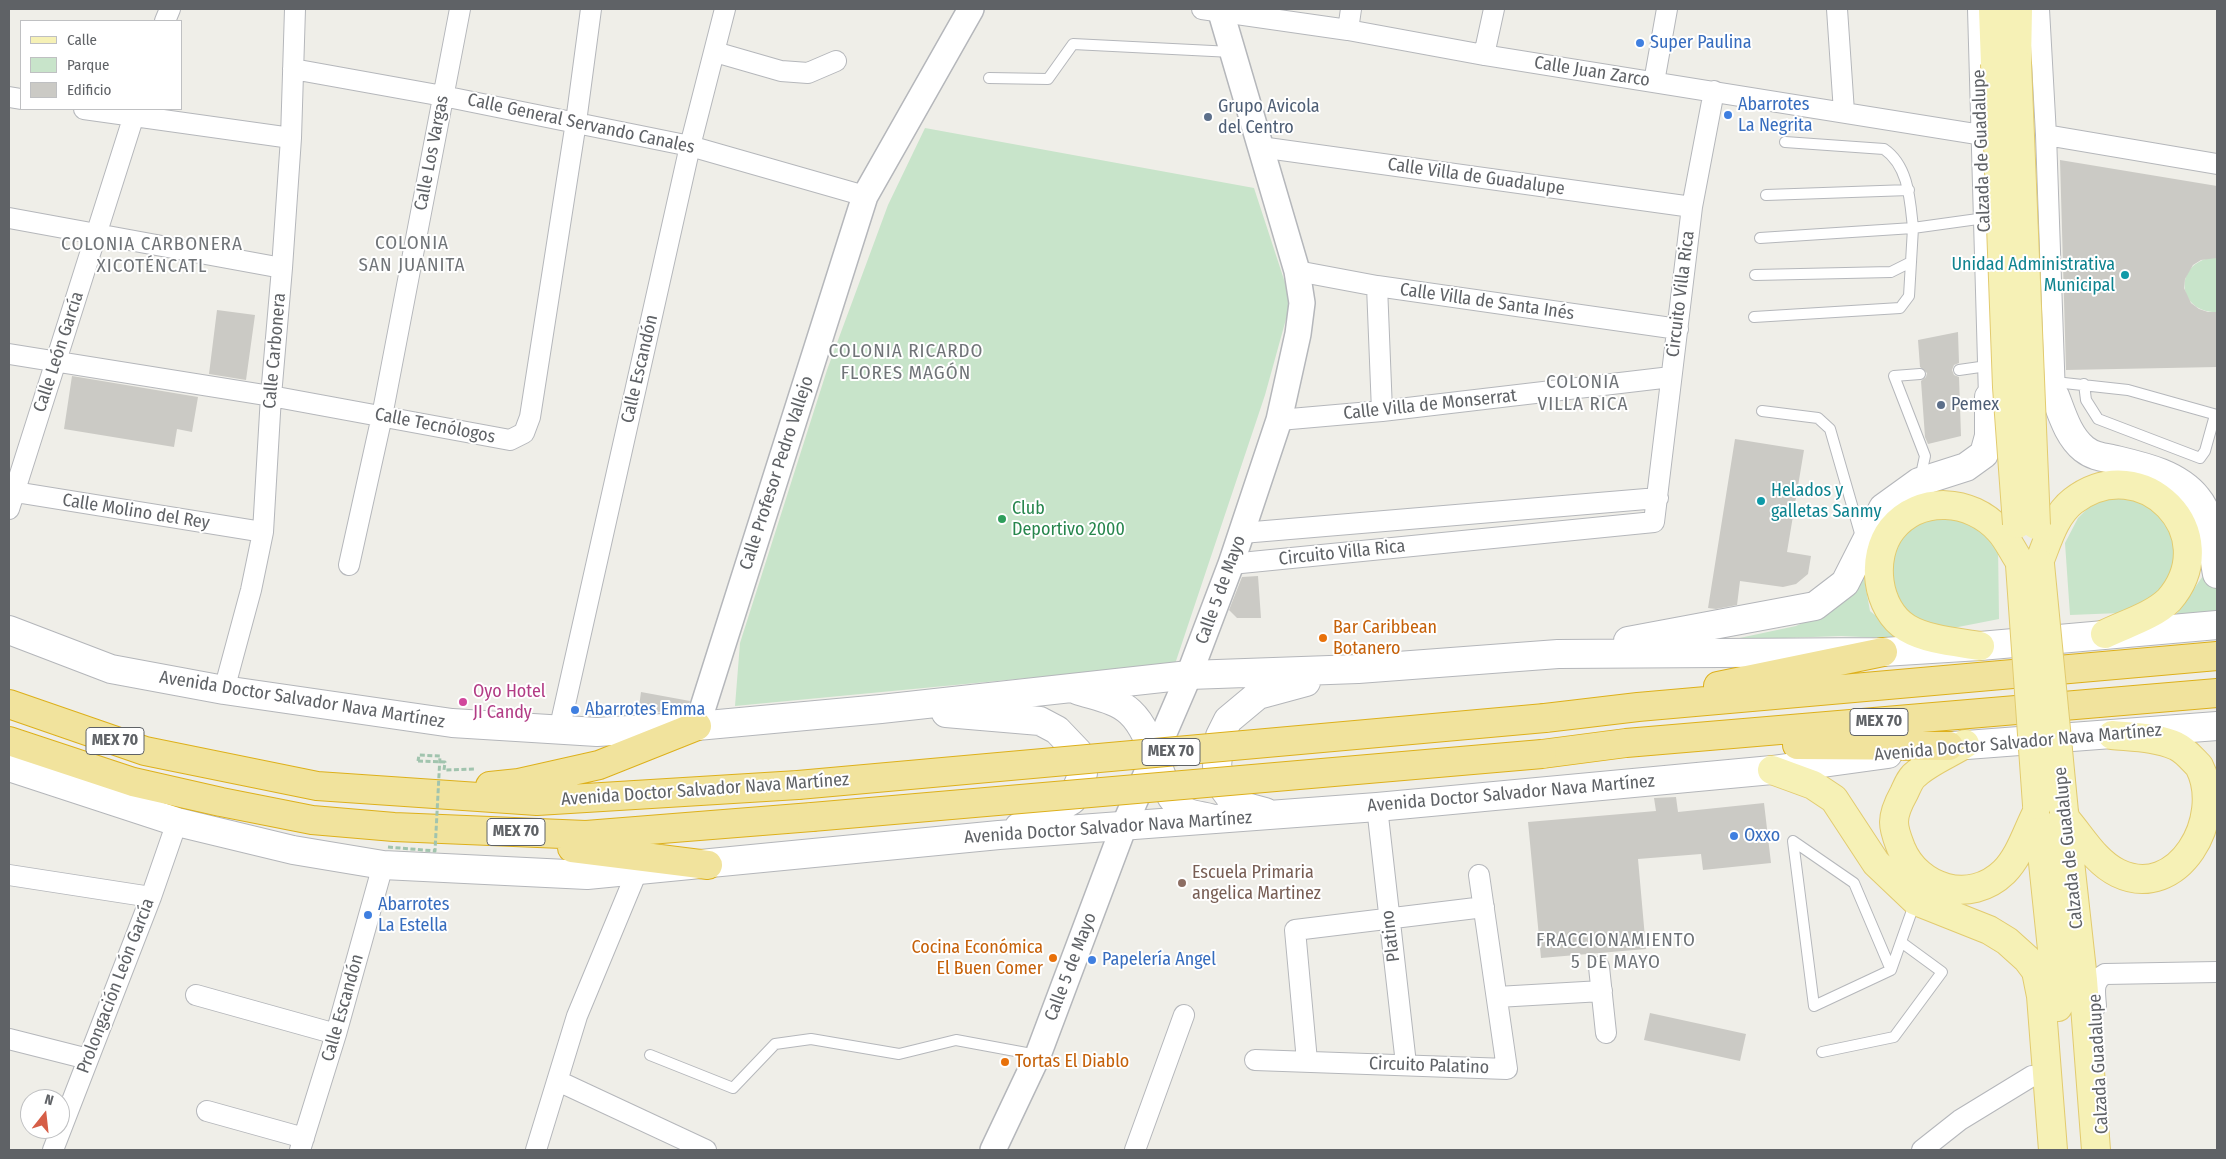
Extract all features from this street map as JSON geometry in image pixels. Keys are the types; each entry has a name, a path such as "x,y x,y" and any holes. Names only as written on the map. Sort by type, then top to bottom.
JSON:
{"highway":[{"path":"1638,707 1746,679 1883,652"},
{"name":"Avenida Doctor Salvador Nava Martínez","path":"9,704 145,751 225,769 318,786 537,801 798,785 1545,718 1638,707 2217,656"},
{"name":"Avenida Doctor Salvador Nava Martínez","path":"9,741 133,782 312,820 388,847 586,835 812,818 1542,754 1626,743 2217,693"},
{"path":"411,793 519,783 581,769 605,763 697,726"},
{"path":"1626,743 1957,745"},
{"path":"388,847 708,865"}],"main road":[{"name":"Calzada de Guadalupe","path":"1993,9 2006,63 2026,525 2065,815 2083,980 2096,1150"},
{"name":"Calzada de Guadalupe","path":"2006,63 2018,9"},
{"path":"1558,654 1815,606 1845,583 1883,508 1919,482 1966,467 1984,454 1989,436 1989,382"},
{"path":"2055,389 2067,427 2082,448 2096,456 2165,474 2181,483 2198,498 2212,534 2217,574"},
{"path":"1980,646 1919,634 1896,619 1884,602 1881,591 1880,561 1886,539 1901,521 1923,507 1938,504 1956,505 1976,511 2000,530 2030,563 2072,501 2098,487 2130,484 2146,488 2159,495 2180,515 2190,534 2191,562 2178,589 2159,609 2105,634"},
{"name":"Calzada de Guadalupe","path":"2030,563 2037,809 2056,981 2069,1150"},
{"name":"Avenida Doctor Salvador Nava Martínez","path":"9,630 111,669 224,690 452,724 597,732 697,726 1189,675 1358,669 1558,654 1883,652 1980,646 2217,625"},
{"path":"9,645 62,650"},
{"path":"1296,813 1269,814 1235,804 1224,789 1217,766 1220,736 1228,720 1258,695 1277,688 1358,669"},
{"path":"1069,687 1118,703 1129,711 1140,723 1151,743 1169,794 1186,812 1215,819"},
{"path":"881,708 1040,721 1057,730 1072,744 1083,764 1079,785 1072,800 1050,813 999,835"},
{"name":"Avenida Doctor Salvador Nava Martínez","path":"9,767 177,822 293,850 388,847 587,875 638,869 708,865 999,835 1377,807 1772,770 1957,745 2217,726"},
{"path":"2065,815 2097,857 2117,872 2131,878 2147,878 2174,870 2191,860 2208,838 2215,814 2215,799 2212,786 2202,770 2187,753 2176,746 2149,739 2112,735"},
{"path":"1957,745 1914,775 1899,803 1894,822 1897,839 1911,866 1920,876 1933,884 1948,889 1967,890 1986,884 2004,872 2014,859 2037,809"},
{"path":"1772,770 1813,785 1834,799 1876,863 1916,900 1989,930 2007,941 2028,959 2036,971 2043,1018 2053,1150"}],"street":[{"name":"Calle Carbonera","path":"224,690 251,590 263,532 290,138 295,9"},
{"name":"Calle Los Vargas","path":"349,565 382,416 460,9"},
{"name":"Calle Tecnólogos","path":"9,354 271,396 510,440 524,433 530,417 592,9"},
{"name":"Calle Escandón","path":"559,731 690,146 725,9"},
{"name":"Calle Profesor Pedro Vallejo","path":"697,726 866,196 971,9"},
{"path":"1348,30 1351,9"},
{"path":"1484,54 1494,9"},
{"path":"1654,82 1667,9"},
{"path":"1838,9 1844,112"},
{"name":"Calzada de Guadalupe","path":"1978,9 1989,382"},
{"path":"1989,382 2055,389 2046,135 2039,9"},
{"name":"Calle Juan Zarco","path":"1214,10 1348,30 1982,135"},
{"name":"Calle 5 de Mayo","path":"993,1150 1038,1055 1124,826 1156,756 1231,564 1278,420 1298,334 1302,303 1297,271 1232,52 1214,10"},
{"path":"715,52 781,71 808,73 836,61"},
{"name":"Calle General Servando Canales","path":"293,69 443,96 690,146 866,196"},
{"name":"Circuito Villa Rica","path":"1231,564 1654,522 1692,207 1714,91"},
{"path":"97,110 135,113 290,138"},
{"name":"Calle León García","path":"10,497 56,362 135,113"},
{"path":"2046,135 2217,164"},
{"name":"Calle Villa de Guadalupe","path":"1260,147 1692,207"},
{"path":"9,218 282,268"},
{"name":"Calle Villa de Santa Inés","path":"1297,271 1377,286 1678,329"},
{"path":"1377,286 1382,411"},
{"name":"Calle Villa de Monserrat","path":"1278,420 1382,411 1671,377"},
{"name":"Calle Molino del Rey","path":"10,497 263,532"},
{"name":"Circuito Villa Rica","path":"1242,533 1658,498"},
{"path":"1450,515 1453,542"},
{"name":"Platino","path":"1377,807 1406,1064"},
{"name":"Prolongación León García","path":"53,1150 151,897 177,822"},
{"name":"Calle Escandón","path":"302,1144 336,1034 388,847"},
{"path":"536,1150 577,1016 638,869"},
{"path":"9,875 151,897"},
{"name":"Circuito Palatino","path":"1256,1060 1507,1069 1479,875"},
{"path":"1307,1061 1295,930 1484,907"},
{"path":"1599,967 1606,1033"},
{"name":"Calzada Guadalupe","path":"2104,1150 2094,986 2098,978 2106,974 2217,972"},
{"path":"1497,997 1602,991"},
{"path":"196,995 336,1034"},
{"path":"1135,1150 1184,1015"},
{"path":"9,1039 88,1059"},
{"path":"1922,1150 1960,1120 2032,1076"},
{"path":"558,1082 706,1150"},
{"path":"207,1111 302,1144"}],"lane":[{"path":"989,78 1048,79 1073,44 1232,52"},
{"path":"1754,317 1900,308 1908,296 1913,228 1909,190 1894,156 1884,149 1785,142"},
{"path":"1766,195 1909,190"},
{"path":"1760,238 1913,228 1985,218"},
{"path":"1755,275 1891,272 1911,262"},
{"path":"1959,370 1989,382"},
{"path":"1919,482 1925,456 1894,376 1920,374"},
{"path":"2055,389 2084,384 2128,390 2216,415 2205,451 2200,458 2098,419 2086,400 2084,384"},
{"path":"1762,411 1818,418 1830,429 1864,545"},
{"path":"1891,970 1854,883 1793,841 1814,1006 1891,970 1916,900"},
{"path":"1822,1052 1894,1037 1942,972 1901,942"},
{"path":"650,1055 733,1088 775,1044 811,1039 899,1054 956,1040 1038,1055"}],"path":[{"path":"388,847 435,851 440,756 418,755 418,761"}],"green space":[{"name":"Club Deportivo 2000","path":"925,128 1254,188 1291,301 1265,395 1175,664 735,706 740,643 827,370 888,205"},
{"path":"2209,258 2217,258 2217,312 2204,310 2195,305 2188,298 2185,289 2185,279 2189,270 2197,263"},
{"path":"2129,495 2155,504 2187,550 2145,612 2070,615 2065,543 2078,518 2096,500"},
{"path":"1922,515 1974,518 1998,544 1999,619 1948,629 1916,620 1893,595 1887,562 1897,533"},
{"path":"1862,567 1870,611 1904,639 1841,636 1730,640 1796,626 1838,606"},
{"path":"2205,573 2217,585 2217,616 2173,619"}],"building":[{"name":"Unidad Administrativa Municipal","path":"2060,160 2217,186 2217,258 2201,260 2193,265 2185,279 2184,288 2191,303 2199,309 2217,312 2217,367 2066,370"},
{"path":"217,310 255,315 246,380 209,374"},
{"name":"Pemex","path":"1958,332 1959,363 1954,365 1952,370 1954,375 1959,377 1961,436 1928,444 1925,437 1921,381 1926,377 1927,373 1920,367 1918,340"},
{"path":"72,376 198,397 192,432 177,429 174,447 64,429"},
{"name":"Helados y galletas Sanmy","path":"1735,439 1804,450 1787,552 1811,556 1808,574 1796,584 1783,587 1740,581 1737,605 1716,609 1708,608"},
{"path":"1258,576 1261,618 1237,618 1229,610 1242,577"},
{"path":"641,692 690,701 687,709 638,714"},
{"path":"1676,797 1678,812 1764,803 1771,863 1703,870 1701,854 1638,859 1646,949 1541,958 1528,822 1656,811 1654,798"},
{"path":"1650,1013 1746,1034 1740,1061 1644,1040"}],"place":[{"name":"Super Paulina","path":"1640,43"},
{"name":"Abarrotes La Negrita","path":"1728,115"},
{"name":"Grupo Avicola del Centro","path":"1208,117"},
{"name":"Unidad Administrativa Municipal","path":"2125,275"},
{"name":"Pemex","path":"1941,405"},
{"name":"Helados y galletas Sanmy","path":"1761,501"},
{"name":"Club Deportivo 2000","path":"1002,519"},
{"name":"Bar Caribbean Botanero","path":"1323,638"},
{"name":"Oyo Hotel JI Candy","path":"463,702"},
{"name":"Abarrotes Emma","path":"575,710"},
{"name":"Oxxo","path":"1734,836"},
{"name":"Escuela Primaria angelica Martinez","path":"1182,883"},
{"name":"Abarrotes La Estella","path":"368,915"},
{"name":"Cocina Económica El Buen Comer","path":"1053,958"},
{"name":"Papelería Angel","path":"1092,960"},
{"name":"Tortas El Diablo","path":"1005,1062"}],"district":[{"name":"COLONIA SAN JUANITA","path":"412,255"},
{"name":"COLONIA CARBONERA XICOTÉNCATL","path":"152,256"},
{"name":"COLONIA RICARDO FLORES MAGÓN","path":"906,363"},
{"name":"COLONIA VILLA RICA","path":"1583,394"},
{"name":"FRACCIONAMIENTO 5 DE MAYO","path":"1616,952"}]}
